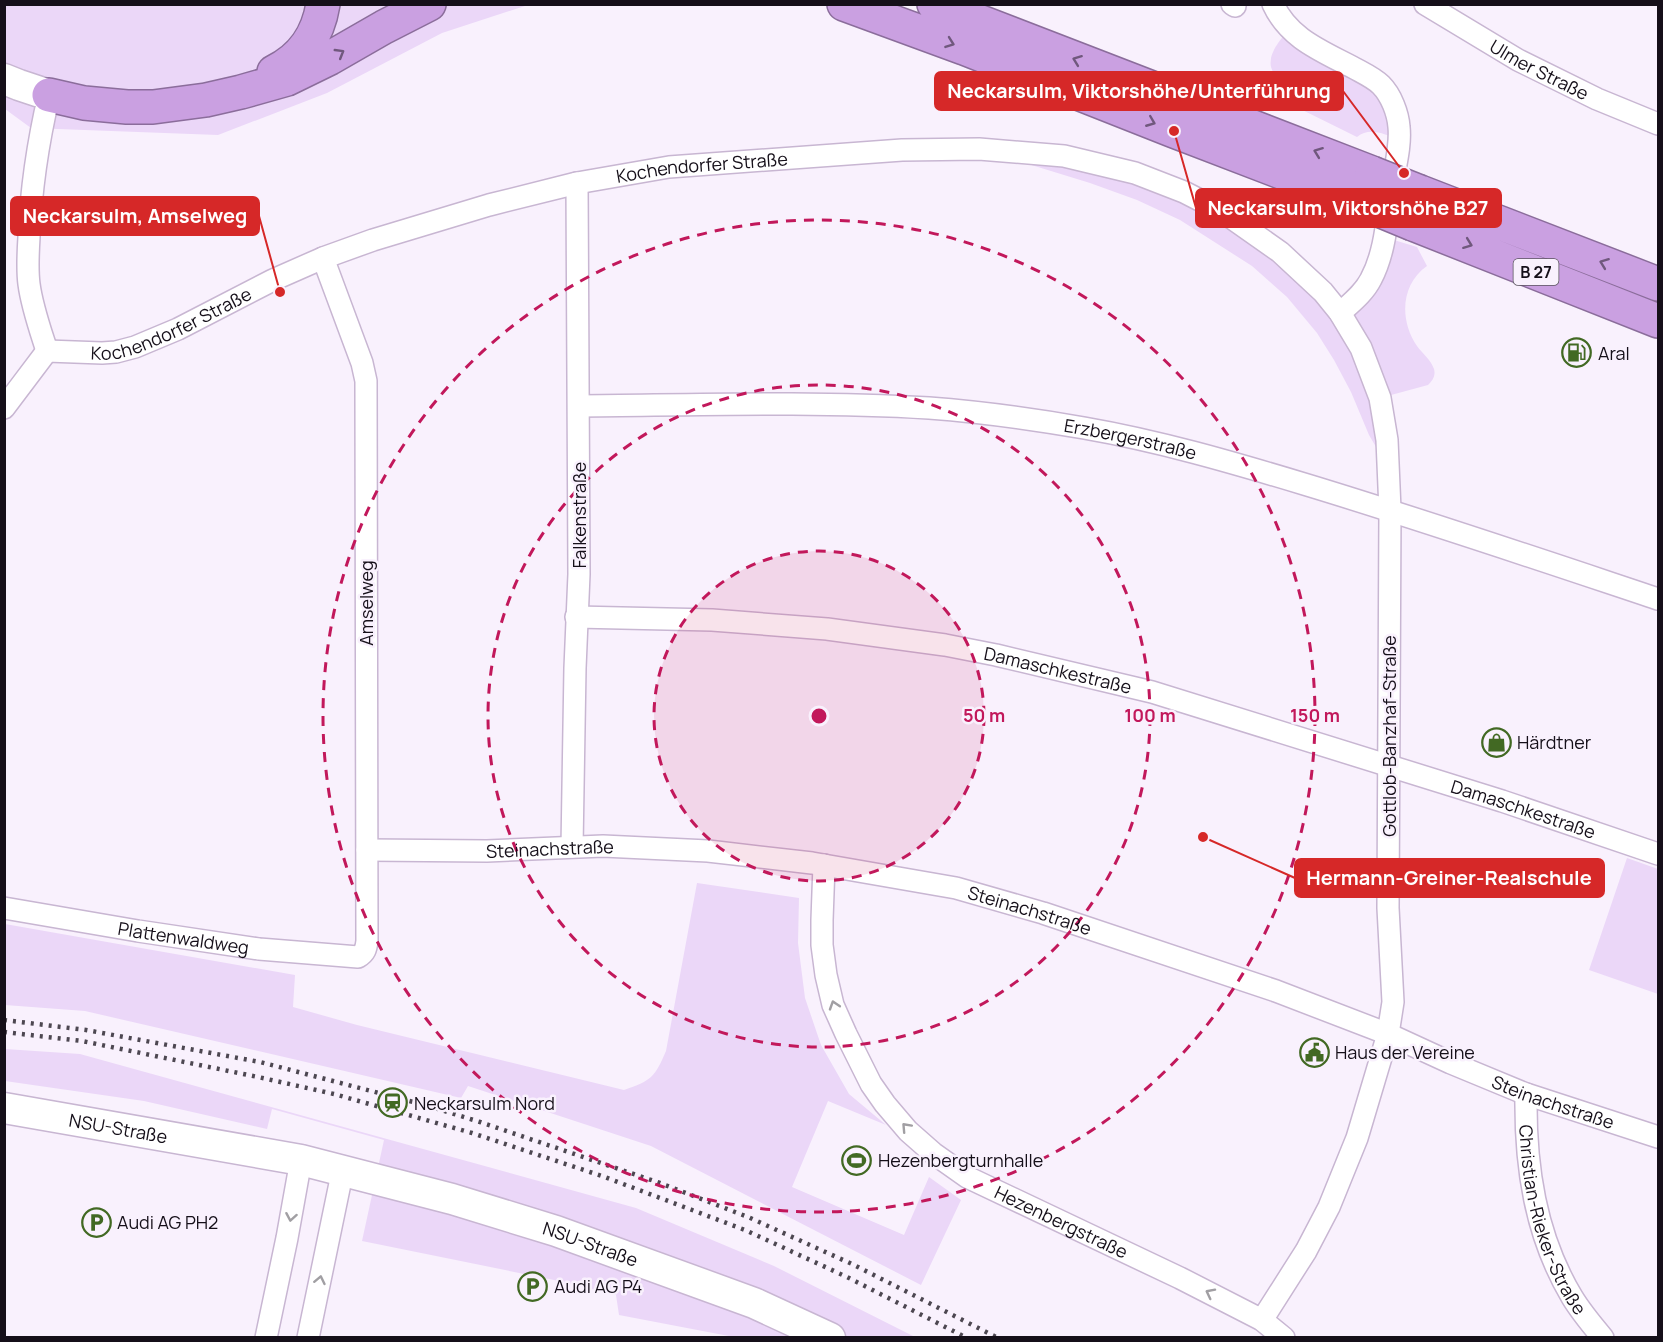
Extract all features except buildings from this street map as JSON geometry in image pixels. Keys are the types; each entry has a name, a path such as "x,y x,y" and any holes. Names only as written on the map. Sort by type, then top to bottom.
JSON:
{"highway":[{"path":"206,100 240,88 279,70 298,55 314,37 321,20 323,4"},
{"path":"49,95 84,103 127,107 153,107 206,100 287,79 429,4"},
{"path":"829,4 895,22"},
{"name":"B 27","path":"844,4 964,48 1174,132 1370,189 1420,192 1659,284"},
{"name":"B 27","path":"934,4 1370,189 1413,224 1659,321"}],"main road":[{"path":"4,79 49,95"},
{"name":"NSU-Straße","path":"4,1107 301,1160 452,1199 556,1231 754,1303 830,1338"}],"street":[{"path":"1273,4 1289,30 1381,85 1390,98 1399,124 1395,169 1378,263 1370,281 1340,313"},
{"name":"Ulmer Straße","path":"1425,4 1518,60 1597,99 1659,124"},
{"path":"4,408 47,351 33,305 28,255 33,182 49,95"},
{"name":"Kochendorfer Straße","path":"47,351 102,353 135,347 178,329 249,292 323,258 372,240 489,205 577,183 669,167 902,150 979,149 1064,156 1138,174 1184,192 1223,212 1280,252 1323,292 1340,313"},
{"name":"Falkenstraße","path":"572,847 576,617 579,574 577,183"},
{"name":"Amselweg","path":"323,258 362,363 366,381 367,941 363,954"},
{"name":"Gottlob-Banzhaf-Straße","path":"1262,1320 1306,1251 1329,1207 1357,1138 1388,1034 1393,1002 1388,908 1390,510 1387,440 1380,398 1361,348 1340,313"},
{"name":"Erzbergerstraße","path":"579,406 830,405 931,408 1084,428 1166,444 1390,510 1659,599"},
{"name":"Damaschkestraße","path":"576,617 723,621 827,629 945,645 1053,668 1152,692 1659,854"},
{"name":"Steinachstraße","path":"367,850 487,851 603,846 708,851 824,865 956,888 1042,913 1276,991 1388,1034 1526,1094 1659,1137"},
{"name":"Hezenbergstraße","path":"824,865 822,945 833,1005 871,1084 908,1131 933,1153 968,1177 1180,1278 1262,1320 1284,1338"},
{"name":"Plattenwaldweg","path":"4,908 259,949 358,957 363,954"},
{"name":"Christian-Rieker-Straße","path":"1526,1094 1525,1132 1529,1174 1539,1220 1562,1278 1574,1300 1603,1338"},
{"path":"266,1338 301,1160"},
{"path":"308,1338 343,1169"}],"shaded area":[{"path":"4,5 528,5 442,33 327,93 218,135 31,128 5,109"},
{"path":"1289,30 1381,85 1399,139 1372,132 1357,137 1256,87 1276,91 1271,57"},
{"path":"979,149 1102,165 1223,212 1340,313 1384,237 1417,247 1427,266 1412,282 1405,314 1411,336 1431,363 1434,374 1428,385 1380,398 1389,469 1369,435 1351,392 1317,333 1287,297 1252,266 1180,220 1137,200"},
{"path":"1627,858 1658,869 1658,994 1589,970"},
{"path":"697,883 799,898 798,943 805,998 821,1045 849,1094 886,1125 828,1101 792,1187 904,1235 929,1177 961,1200 921,1285 651,1146 468,1086 461,1098 85,1011 5,1005 5,924 295,975 293,1007 357,1025 624,1090 651,1077 659,1067 666,1051"},
{"path":"5,1049 80,1054 636,1208 774,1266 915,1337 734,1337 619,1315 616,1295 564,1282 362,1241 384,1140 272,1109 267,1129 144,1101 5,1081"}],"railway":[{"path":"4,1020 86,1030 260,1062 425,1105 480,1122 660,1183 748,1217 852,1264 998,1338"},
{"path":"4,1032 82,1041 258,1077 334,1094 472,1133 602,1176 745,1230 847,1277 967,1338"}],"place":[{"name":"Neckarsulm, Viktorshöhe B27","path":"1174,131"},
{"name":"Neckarsulm, Viktorshöhe/Unterführung","path":"1404,173"},
{"name":"Neckarsulm, Amselweg","path":"280,292"},
{"name":"Aral","path":"1577,353"},
{"name":"Härdtner","path":"1496,742"},
{"name":"Hermann-Greiner-Realschule","path":"1203,837"},
{"name":"Haus der Vereine","path":"1314,1052"},
{"name":"Neckarsulm Nord","path":"393,1103"},
{"name":"Hezenbergturnhalle","path":"857,1160"},
{"name":"Audi AG PH2","path":"96,1222"},
{"name":"Audi AG P4","path":"533,1286"}]}
